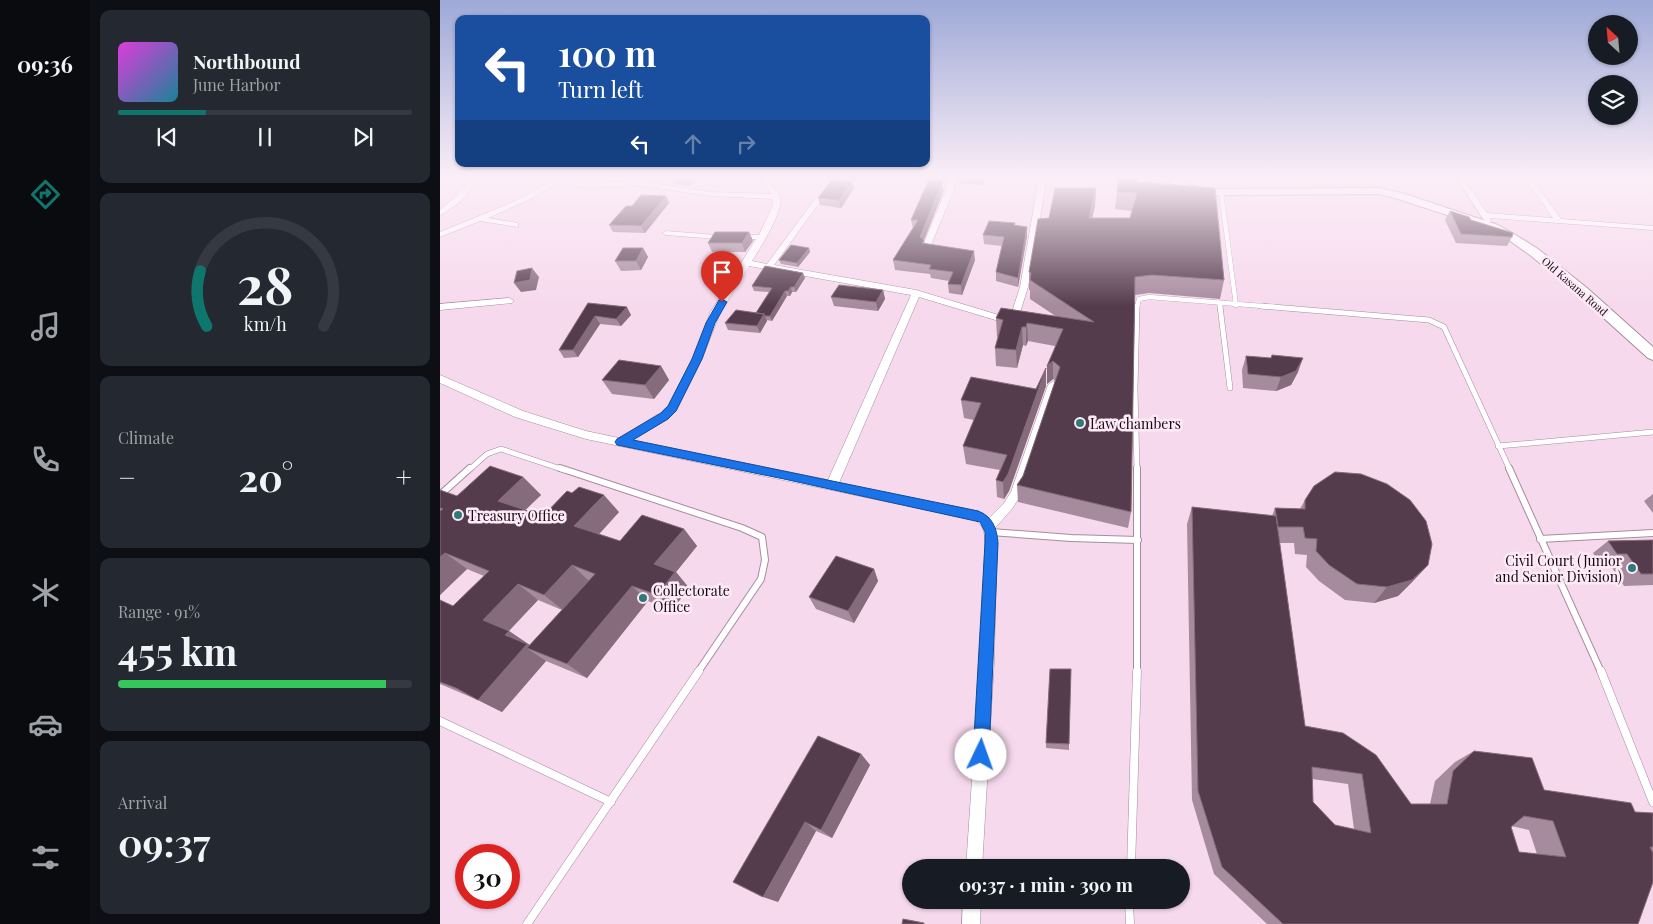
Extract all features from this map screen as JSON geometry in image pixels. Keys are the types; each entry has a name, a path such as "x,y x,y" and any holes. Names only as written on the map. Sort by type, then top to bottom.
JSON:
{"street":[{"path":"440,235 480,219"},
{"path":"481,219 516,225"},
{"path":"621,442 664,416 672,408 697,359 715,313 762,237 770,219"},
{"path":"769,267 804,219"},
{"path":"927,245 937,219"},
{"path":"746,263 916,293 1010,320 1015,317 1024,287 1036,219"},
{"name":"Old Kasana Road","path":"1470,219 1494,227 1534,252 1653,355"},
{"path":"1488,219 1494,227"},
{"path":"1524,219 1653,228"},
{"path":"666,233 717,237 762,237"},
{"path":"832,485 916,293"},
{"path":"440,307 509,301"},
{"path":"440,379 518,414 586,435 832,485 978,516 984,519 990,529 987,662 975,859"},
{"path":"990,529 1016,493 1053,385"},
{"path":"971,924 972,909"}],"lane":[{"path":"1225,219 1236,305"},
{"path":"1130,859 1137,715 1138,540 1135,389 1137,304 1139,299 1148,296 1220,304 1428,320 1439,323 1444,327 1602,674 1653,802"},
{"path":"1220,304 1230,388"},
{"path":"1498,446 1653,432"},
{"path":"440,495 487,454 501,449 742,528 762,537 765,560 761,579 527,924"},
{"path":"990,529 1071,538 1138,540"},
{"path":"1540,538 1653,533"},
{"path":"440,722 611,802"},
{"path":"1129,909 1130,924"}],"building":[{"path":"614,219 647,219 641,226 609,225"},
{"path":"927,219 920,237 924,240 922,243 974,251 961,285 948,284 953,272 929,269 931,265 893,260 918,220 911,220"},
{"name":"Law chambers","path":"1038,219 1218,219 1224,280 1152,275 1135,277 1131,512 1017,485 1023,476 1060,367 1053,361 1047,366 1063,329 1027,323 1026,327 1022,327 1016,350 995,348 1003,320 996,318 1001,308 1094,322 1030,280 1031,273 1029,272"},
{"path":"1454,219 1470,219 1513,233 1512,237 1461,234"},
{"path":"989,221 1015,223 1014,225 1027,227 1018,278 996,272 1004,237 983,235"},
{"path":"715,232 749,232 742,243 708,243"},
{"path":"791,245 809,248 797,263 779,260"},
{"path":"623,248 643,248 636,261 615,261"},
{"path":"765,266 803,273 794,287 785,291 770,316 756,313 772,288 752,286"},
{"path":"532,268 530,280 514,283 517,271"},
{"path":"839,285 883,290 876,302 831,297"},
{"path":"588,303 627,307 616,319 595,316 573,350 559,350"},
{"path":"736,310 764,314 757,326 725,323"},
{"path":"1272,355 1303,358 1296,371 1281,377 1248,374 1246,356 1271,358"},
{"path":"619,360 661,366 645,385 602,380"},
{"path":"1046,368 1008,474 1003,482 996,480 1007,455 963,446 981,403 961,400 971,377 1036,389"},
{"name":"Collectorate Office","path":"490,466 523,477 498,501 543,516 567,491 572,493 579,487 604,495 574,526 620,541 642,515 684,529 654,564 675,572 657,595 632,586 567,664 527,648 595,574 572,565 544,595 518,584 483,620 509,631 505,635 527,644 478,700 440,682 440,600 453,606 489,571 445,553 440,557 440,511 443,509 440,508 440,490 457,496"},
{"path":"1335,472 1361,474 1387,484 1410,500 1426,521 1432,544 1428,565 1412,580 1387,587 1357,584 1329,565 1316,551 1317,539 1305,538 1303,527 1278,527 1275,508 1305,509 1305,500 1314,486"},
{"path":"1192,507 1276,516 1305,726 1343,733 1376,755 1411,804 1447,804 1453,771 1474,751 1532,758 1544,790 1631,803 1635,812 1653,813 1653,847 1650,847 1653,853 1653,882 1638,924 1283,924 1222,867 1198,791","holes":["1312,767 1362,774 1371,833 1335,825 1313,802","1524,816 1553,821 1566,857 1519,852 1511,827"]},
{"path":"1653,540 1653,574 1641,574 1627,554 1617,554 1608,541"},
{"path":"836,556 874,569 848,611 809,597"},
{"path":"1050,669 1071,669 1069,744 1046,743"},
{"path":"818,736 861,754 821,830 805,822 763,897 733,882"},
{"path":"903,919 924,923 924,924 902,924"}],"place":[{"name":"Law chambers","path":"1080,423"},
{"name":"Treasury Office","path":"458,515"},
{"name":"Civil Court (Junior and Senior Division)","path":"1632,568"},
{"name":"Collectorate Office","path":"643,598"}],"route":[{"path":"722,302 710,323 697,359 672,408 664,416 621,442 784,474 978,516 984,519 991,532 991,543 987,662 981,755"}]}
